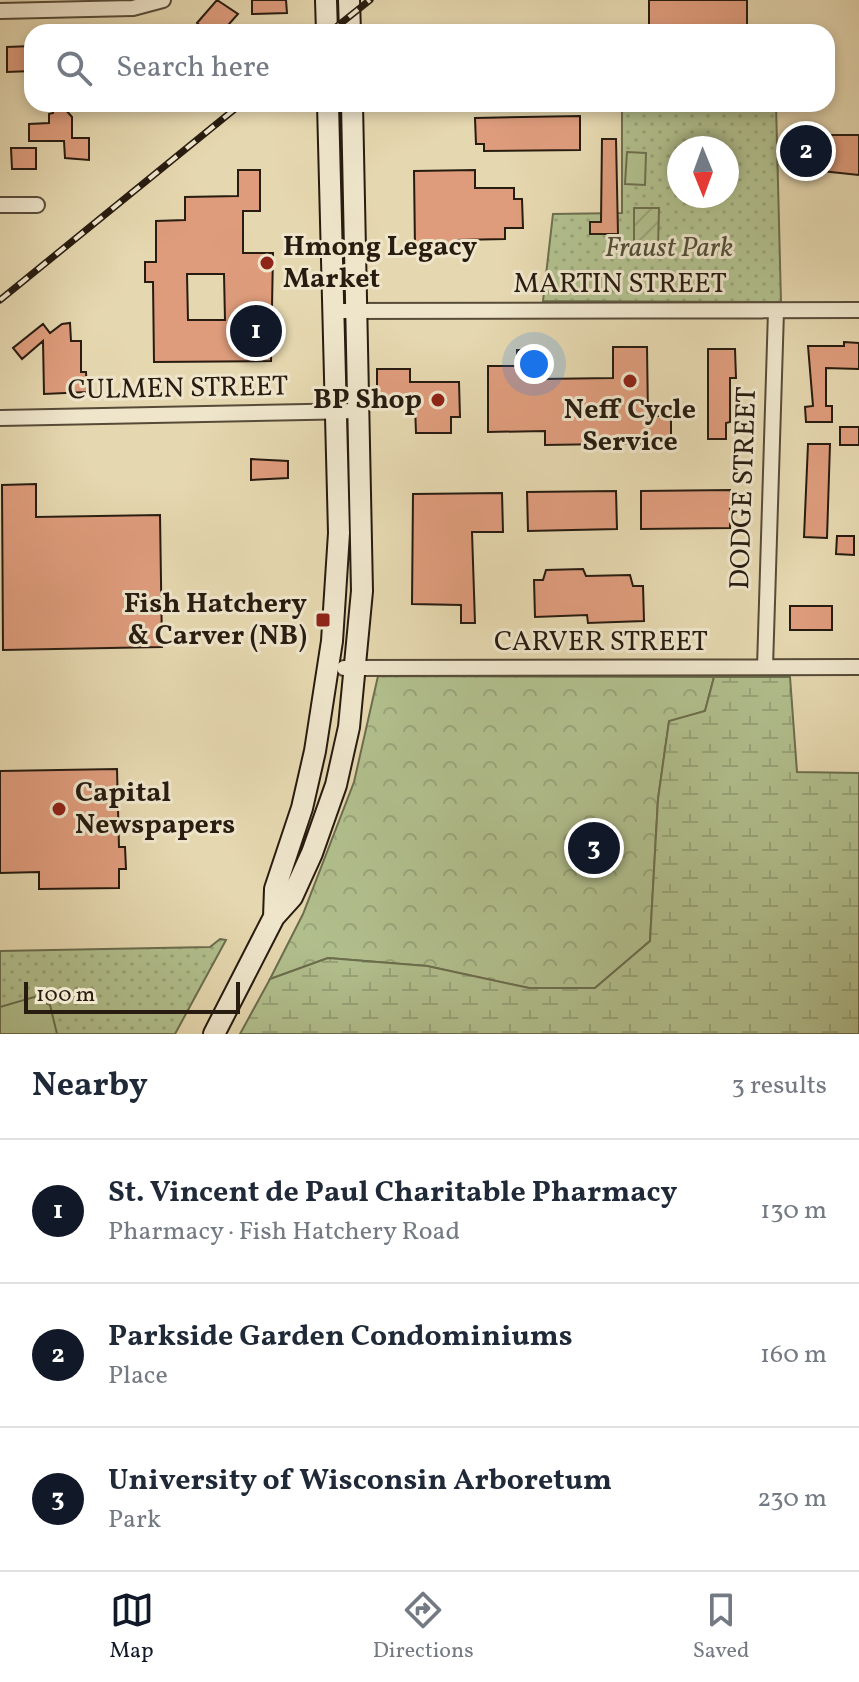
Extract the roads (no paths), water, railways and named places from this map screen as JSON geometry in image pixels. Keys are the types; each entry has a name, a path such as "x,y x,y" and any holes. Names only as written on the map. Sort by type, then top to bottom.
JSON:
{"main road":[{"path":"326,0 327,24"},
{"path":"349,0 350,24"},
{"path":"274,917 274,894 302,808 329,668 339,533 328,112"},
{"path":"214,1034 274,917 292,897 331,799 349,727 350,668 362,591 352,112"}],"street":[{"path":"0,11 133,8 163,0"},
{"path":"0,205 37,205"},
{"name":"MARTIN STREET","path":"332,311 859,310"},
{"name":"DODGE STREET","path":"765,667 776,311"},
{"name":"CULMEN STREET","path":"0,418 358,411"},
{"name":"CARVER STREET","path":"350,668 859,667"}],"railway":[{"path":"340,24 370,0"},
{"path":"0,300 231,112"}],"place":[{"name":"Parkside Garden Condominiums","path":"806,151"},
{"name":"Hmong Legacy Market","path":"267,263"},
{"name":"St. Vincent de Paul Charitable Pharmacy","path":"256,331"},
{"name":"Neff Cycle Service","path":"630,381"},
{"name":"BP Shop","path":"438,400"},
{"name":"Fish Hatchery & Carver (NB)","path":"323,620"},
{"name":"Capital Newspapers","path":"59,809"},
{"name":"University of Wisconsin Arboretum","path":"594,848"}],"park label":[{"name":"Fraust Park","path":"669,248"}]}
